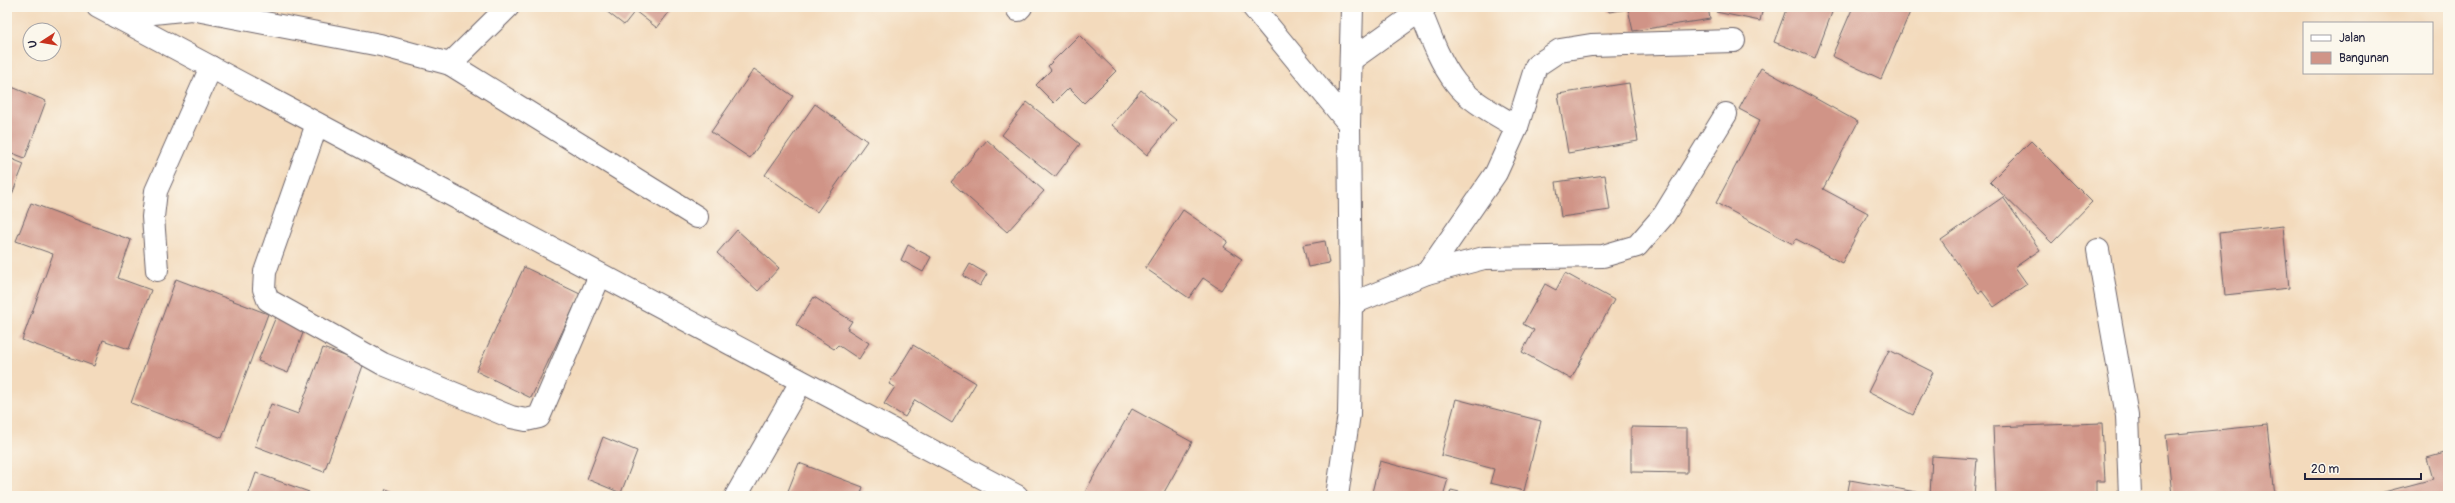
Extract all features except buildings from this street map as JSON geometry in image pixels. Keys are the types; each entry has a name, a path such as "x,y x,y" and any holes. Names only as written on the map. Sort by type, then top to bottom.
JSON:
{"street":[{"path":"450,64 508,7"},
{"path":"1253,7 1349,124"},
{"path":"1337,496 1350,414 1351,304 1349,124 1352,7"},
{"path":"107,12 191,9 268,22 380,45 450,64 697,216"},
{"path":"1351,60 1423,9 1436,51 1455,83 1483,106 1517,127"},
{"path":"107,12 1017,496"},
{"path":"1427,273 1496,173 1517,127 1536,66 1560,50 1591,46 1734,41"},
{"path":"157,270 153,217 156,191 211,67"},
{"path":"1351,304 1427,273 1484,258 1603,256 1637,246 1664,215 1726,114"},
{"path":"317,124 265,272 264,289 268,300 383,364 511,417 526,420 539,417 600,275"},
{"path":"2098,250 2127,416 2130,496"},
{"path":"736,496 802,382"}]}
